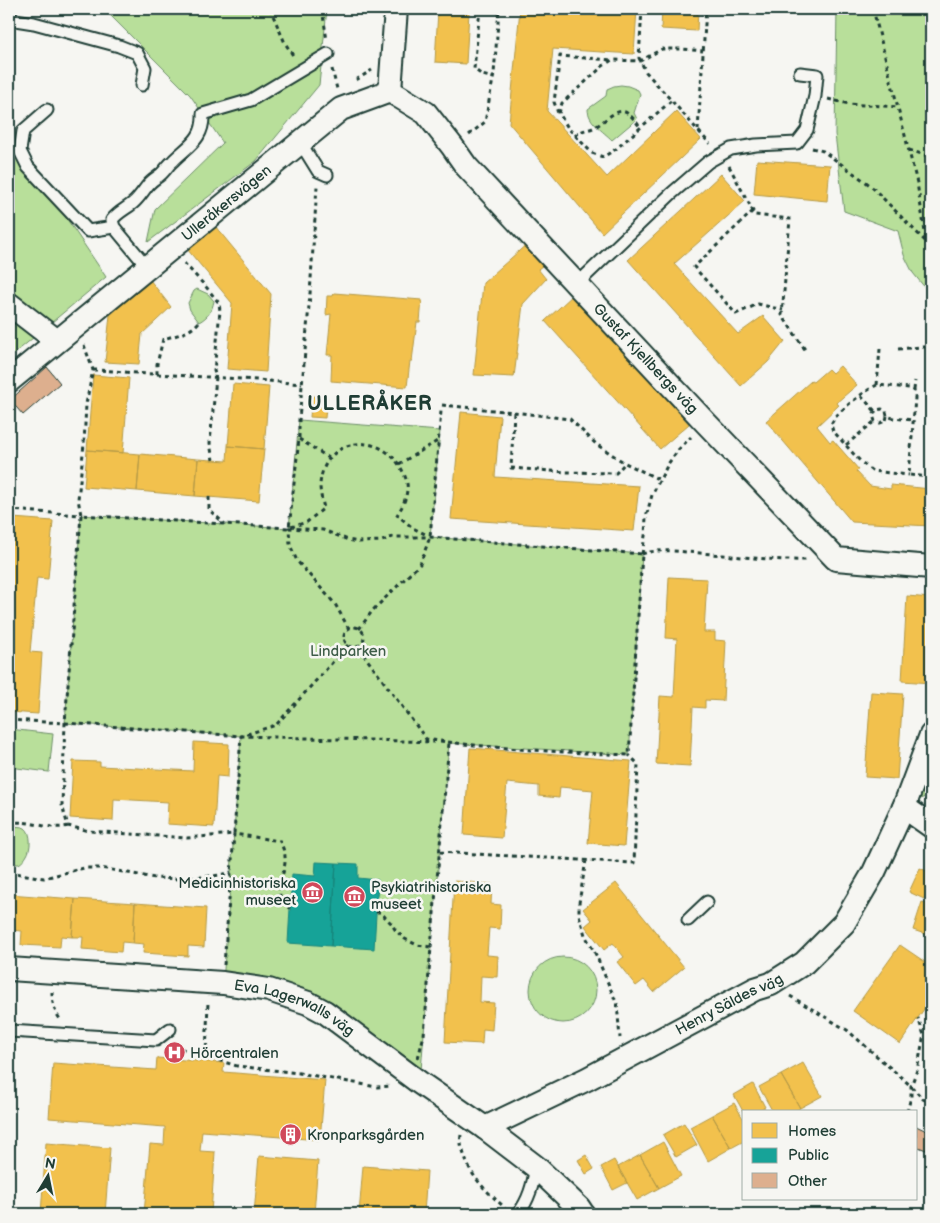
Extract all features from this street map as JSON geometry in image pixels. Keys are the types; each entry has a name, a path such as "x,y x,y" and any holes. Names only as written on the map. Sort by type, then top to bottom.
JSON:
{"street":[{"path":"390,91 396,9"},
{"name":"Ulleråkersvägen","path":"9,381 341,109 390,91"},
{"name":"Gustaf Kjellbergs väg","path":"390,91 426,113 466,166 836,559"},
{"path":"9,304 57,341"},
{"path":"836,559 931,567"},
{"name":"Henry Säldes väg","path":"477,1122 587,1079 755,989 771,984 804,963 844,923 874,872 904,806 931,736"},
{"path":"904,806 931,826"},
{"name":"Eva Lagerwalls väg","path":"9,969 223,984 269,990 308,1003 325,1012 536,1167 583,1214"}],"lane":[{"path":"9,19 34,23 119,46 137,53 145,68 142,85"},
{"path":"148,268 114,227 112,220 117,214 139,198 149,184 195,140 202,131 203,114 251,100 328,54"},
{"path":"576,284 671,194 708,162 731,148 798,143 807,130 815,96 817,75 800,72"},
{"path":"47,110 23,131 20,151 28,167 88,231 114,227"},
{"path":"300,142 323,173"},
{"path":"688,920 707,902"},
{"path":"9,1031 156,1040 170,1028"},
{"path":"518,1214 526,1204 534,1181 536,1167"}],"path":[{"path":"269,9 285,44 302,70"},
{"path":"480,9 474,69 482,75 494,78"},
{"path":"452,146 485,122 494,78 499,9"},
{"path":"642,9 638,58 646,72 731,169 755,215 790,219 782,315 806,351"},
{"path":"698,131 706,9"},
{"path":"873,9 917,183 931,259"},
{"path":"672,101 616,149 603,157 592,152 575,136 568,128 554,102 560,56 640,61 662,49 703,51"},
{"path":"559,113 562,103 612,60"},
{"path":"815,96 848,104 898,108"},
{"path":"575,136 584,130 594,128 617,112 623,111 628,113 640,127"},
{"path":"798,143 823,151 870,185 931,247"},
{"path":"909,150 931,157"},
{"path":"323,173 289,528 290,545 297,562 335,604 349,628"},
{"path":"753,211 694,267 736,314 758,304 783,310"},
{"path":"181,260 219,303 220,311 214,371 216,377 210,443 213,460"},
{"path":"157,374 157,364 163,339 188,332 199,322"},
{"path":"68,826 62,806 65,723 81,515 78,499 86,404 93,370 84,345"},
{"path":"898,349 931,347"},
{"path":"877,385 880,349"},
{"path":"93,370 302,384"},
{"path":"909,475 915,381"},
{"path":"914,390 877,385 841,410 831,425 833,431 860,461 872,471 931,477"},
{"path":"861,396 875,411"},
{"path":"442,405 570,420 596,444 626,463 660,480"},
{"path":"875,411 882,409 886,411 887,416 886,421 878,423 875,421"},
{"path":"359,629 373,610 420,564 430,537 441,411"},
{"path":"875,411 873,416 875,421"},
{"path":"514,412 511,468 616,474 626,463"},
{"path":"887,416 913,420"},
{"path":"846,445 875,421"},
{"path":"629,755 646,518 652,495 668,464 679,448 706,423"},
{"path":"299,439 330,458"},
{"path":"399,464 439,440"},
{"path":"289,528 308,522 324,508 320,484 324,468 330,458 340,449 364,443 388,451 399,464 407,484 404,504 397,515 413,528 430,537"},
{"path":"209,497 209,510 226,524"},
{"path":"9,510 324,530 348,540 359,542 382,541 393,537 430,537 642,554 673,551 788,560 836,559"},
{"path":"349,628 359,629 362,632 364,638 358,647 352,647 345,643 343,637 349,628"},
{"path":"241,736 276,725 348,645"},
{"path":"358,647 398,700 416,728 426,739 449,743"},
{"path":"9,720 241,736 449,743 543,751 629,755 638,764 634,863 440,852"},
{"path":"206,1056 210,972 224,972 241,736"},
{"path":"416,1063 424,1035 449,743"},
{"path":"9,823 25,822 62,828 68,826 89,831 188,838 234,834 280,841 286,858 280,893 281,900 285,906 290,908"},
{"path":"586,860 579,903 579,915 585,935 596,955 617,1004 621,1044 615,1063"},
{"path":"9,872 44,878 84,868 101,868 155,878 181,880 231,872"},
{"path":"376,912 380,912 405,939 417,945 431,947"},
{"path":"771,984 847,1030 911,1086 923,1099 931,1102"},
{"path":"52,986 52,1001 56,1014 75,1036"},
{"path":"908,1110 911,1097 911,1086 917,1070 924,1035 918,1018"},
{"path":"156,1040 237,1066 299,1073 377,1087 397,1085"},
{"path":"477,1122 462,1128 460,1142 466,1163 477,1182 512,1214"}],"green space":[{"path":"104,9 327,9 319,85 256,161 148,242 155,209 223,143 190,95"},
{"path":"837,9 931,9 931,295 913,273 904,255 898,231 844,211 835,134"},
{"path":"621,85 638,90 640,94 634,113 637,119 612,140 593,122 588,109 606,96 607,89"},
{"path":"9,133 106,277 9,358"},
{"path":"197,289 208,294 214,301 209,313 199,322 190,310 188,303"},
{"name":"Lindparken","path":"299,420 440,431 430,537 642,554 629,755 449,743 420,1083 325,1012 223,983 241,736 65,723 81,515 289,528"},
{"path":"9,729 53,734 49,772 9,767"},
{"path":"931,735 931,794 904,807"},
{"path":"9,827 23,827 29,833 30,845 28,852 19,864 9,864"},
{"path":"563,957 575,960 586,967 593,978 596,990 593,1002 586,1013 575,1020 563,1023 551,1020 540,1013 533,1002 530,990 533,978 540,967 551,960"}],"building: Homes":[{"path":"520,9 637,9 634,54 553,49 547,111 607,177 676,111 701,139 602,233 509,123"},
{"path":"662,9 698,9 697,31 661,29"},
{"path":"438,10 469,12 466,64 435,62"},
{"path":"757,160 830,165 827,201 754,194"},
{"path":"721,174 745,201 674,264 738,334 763,316 785,341 768,362 741,386 628,260"},
{"path":"215,226 271,294 266,372 227,369 232,303 187,249"},
{"path":"528,243 546,263 538,269 546,279 523,304 514,377 474,375 483,283"},
{"path":"150,280 171,307 142,334 139,364 105,362 110,315"},
{"path":"334,293 422,300 420,322 417,322 407,387 331,381 332,355 327,355 331,314 326,315 327,296 333,296"},
{"path":"574,294 689,424 660,449 545,321"},
{"path":"840,366 857,385 836,403 839,405 817,426 830,442 833,440 859,470 856,471 870,486 891,489 891,485 931,489 931,526 852,522 766,421 811,381 813,382 828,369 832,373"},
{"path":"93,375 129,378 123,453 87,450"},
{"path":"233,384 269,387 264,449 228,446"},
{"path":"312,396 327,397 325,418 310,417"},
{"path":"461,412 500,416 495,477 639,486 634,531 451,519"},
{"path":"228,446 264,449 259,501 195,496 198,459 227,461"},
{"path":"87,450 140,454 137,491 84,487"},
{"path":"140,454 198,459 195,496 137,491"},
{"path":"13,518 53,521 48,579 37,578 30,652 42,653 38,714 9,712 9,564"},
{"path":"669,577 707,579 704,632 715,632 715,640 726,641 723,701 705,700 705,708 693,707 690,766 656,764 660,696 674,697 677,639 666,638"},
{"path":"907,596 931,598 931,683 902,681"},
{"path":"871,692 903,694 897,779 865,777"},
{"path":"194,742 229,744 228,777 217,776 214,827 167,824 168,802 114,799 113,821 70,818 73,761 100,762 100,766 193,771"},
{"path":"470,748 631,761 624,846 588,843 593,790 560,787 559,798 539,796 539,786 507,783 502,838 464,835"},
{"path":"920,868 931,873 931,882 924,899 909,892"},
{"path":"454,881 492,884 491,904 501,905 500,929 489,928 487,955 498,956 497,977 481,976 480,1002 494,1003 492,1030 483,1029 482,1044 445,1042"},
{"path":"616,883 684,967 654,992 644,980 636,986 617,962 624,957 613,943 604,950 585,926 592,920 583,909"},
{"path":"9,894 75,899 72,937 61,936 60,947 21,945 22,931 9,930"},
{"path":"75,899 135,903 133,943 122,942 121,952 82,949 83,937 72,937"},
{"path":"922,902 931,905 931,936 913,930"},
{"path":"135,903 206,908 204,947 188,946 188,956 143,953 144,944 133,943"},
{"path":"900,945 931,966 931,999 900,1044 853,1011"},
{"name":"Kronparksgården","path":"157,1058 224,1063 223,1072 325,1080 320,1140 202,1131 200,1151 215,1152 211,1214 144,1214 150,1144 164,1145 165,1127 49,1118 53,1063 156,1070"},
{"path":"803,1063 822,1096 800,1108 781,1075"},
{"path":"781,1075 800,1108 797,1110 772,1110 759,1087"},
{"path":"753,1084 765,1107 760,1110 742,1110 734,1095"},
{"path":"734,1103 742,1117 742,1142 731,1148 712,1115"},
{"path":"712,1115 731,1148 708,1161 690,1127"},
{"path":"684,1123 697,1145 676,1157 663,1135"},
{"path":"663,1142 681,1176 659,1188 640,1155"},
{"path":"46,1143 110,1148 105,1214 41,1214"},
{"path":"586,1155 594,1169 586,1174 578,1160"},
{"path":"640,1155 659,1188 637,1200 618,1167"},
{"name":"Kronparksgården","path":"259,1156 318,1161 314,1214 254,1214"},
{"path":"614,1160 627,1183 613,1190 601,1167"},
{"name":"Kronparksgården","path":"363,1166 427,1171 424,1214 359,1214"}],"building: Public":[{"name":"Medicinhistoriska museet","path":"316,862 336,863 331,946 288,943 292,874 315,876"},
{"name":"Psykiatrihistoriska museet","path":"336,863 358,864 358,878 378,880 374,949 331,946"}],"building: Other":[{"path":"47,367 60,383 23,415 10,400"},
{"path":"918,1127 931,1133 931,1152 918,1147"}],"place":[{"name":"Medicinhistoriska museet","path":"312,892"},
{"name":"Psykiatrihistoriska museet","path":"355,896"},
{"name":"Hörcentralen","path":"174,1053"},
{"name":"Kronparksgården","path":"291,1135"}],"district":[{"name":"ULLERÅKER","path":"370,403"}]}
